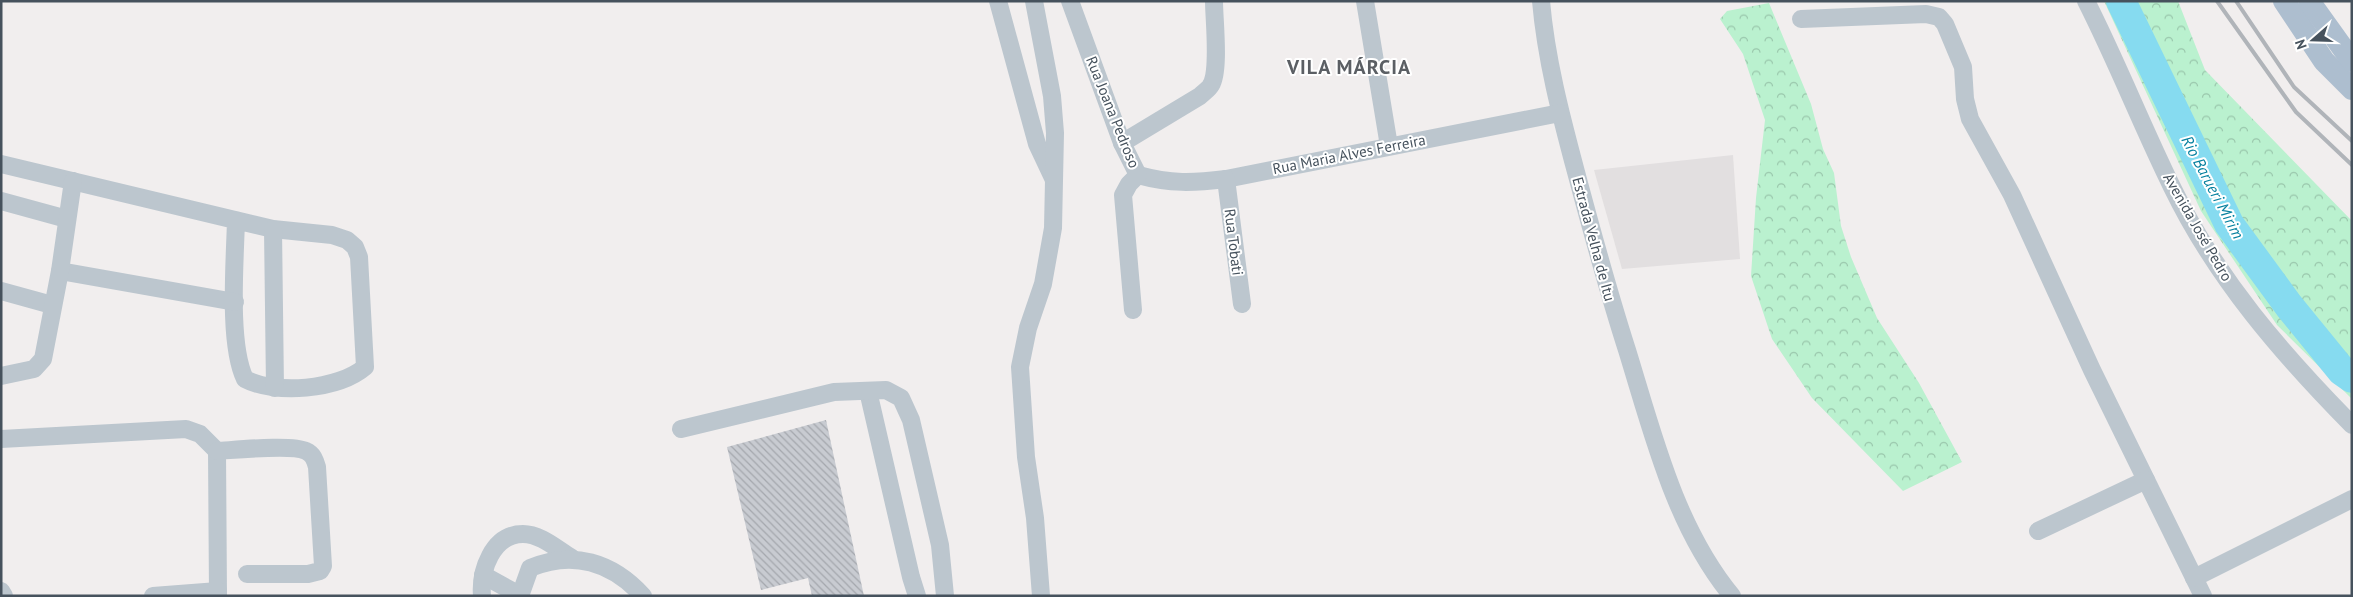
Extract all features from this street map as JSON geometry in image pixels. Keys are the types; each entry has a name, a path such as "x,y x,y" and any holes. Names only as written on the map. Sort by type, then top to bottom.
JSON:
{"main road":[{"path":"2284,1 2324,61 2352,89"},
{"path":"2309,1 2352,61"}],"street":[{"path":"998,1 1037,144 1055,181"},
{"path":"1034,1 1052,96 1056,133 1054,228 1043,284 1028,328 1020,367 1026,458 1035,518 1041,596"},
{"name":"Rua Joana Pedroso","path":"1070,1 1122,143 1138,175 1129,184 1124,195 1133,310"},
{"path":"1122,143 1200,96 1211,86 1215,74 1216,60 1214,1"},
{"path":"1365,1 1389,146"},
{"name":"Estrada Velha de Itu","path":"1541,1 1560,113 1604,277 1665,472 1697,544 1716,577 1732,596"},
{"name":"Avenida José Pedro","path":"2086,1 2172,189 2216,265 2266,333 2352,425"},
{"path":"1801,19 1926,14 1939,17 1945,24 1963,67 1965,99 1970,119 2012,196 2092,370 2203,596"},
{"name":"Rua Maria Alves Ferreira","path":"1138,175 1162,182 1188,184 1226,179 1560,113"},
{"path":"1,164 236,220 273,228 332,235 348,240 355,247 359,257 362,276 365,367 356,375 298,388 276,388 254,384 244,379 237,360 235,302 236,220"},
{"name":"Rua Tobati","path":"1226,179 1242,304"},
{"path":"1,376 25,373 39,365 46,348 52,305 60,271 73,181"},
{"path":"1,201 67,219"},
{"path":"273,228 276,388"},
{"path":"60,271 235,302"},
{"path":"1,291 52,305"},
{"path":"868,390 917,596"},
{"path":"681,429 834,392 886,390 901,398 911,420 940,545 945,596"},
{"path":"1,439 186,429 200,434 216,451 218,594 153,596"},
{"path":"216,451 256,448 305,450 314,458 317,467 323,566 320,571 308,574 247,574"},
{"path":"2038,531 2146,480"},
{"path":"2194,578 2352,499"},
{"path":"482,596 483,575 489,557 497,545 512,537 523,534 541,539 572,558"},
{"path":"520,596 530,568 548,561 572,558 600,564 626,579 643,596"},
{"path":"483,575 512,591 514,596"},
{"path":"1,591 4,596"}],"shaded area":[{"path":"1733,155 1740,259 1622,269 1594,170"}],"green space":[{"path":"2104,1 2178,1 2205,70 2352,221 2352,399 2277,325 2201,211"},
{"path":"1769,3 1811,104 1823,149 1834,173 1841,226 1851,257 1877,318 1919,383 1962,462 1903,491 1812,398 1772,339 1751,276 1756,198 1765,120 1743,54 1720,19 1727,11"}],"building":[{"path":"826,420 864,596 812,596 808,578 761,590 727,447"}],"waterway":[{"name":"Rio Barueri Mirim","path":"2121,1 2229,224 2289,306 2342,371 2352,378"}],"railway":[{"path":"2217,1 2296,112 2352,165"},
{"path":"2236,1 2294,87 2352,141"}],"district":[{"name":"VILA MÁRCIA","path":"1349,67"}]}
